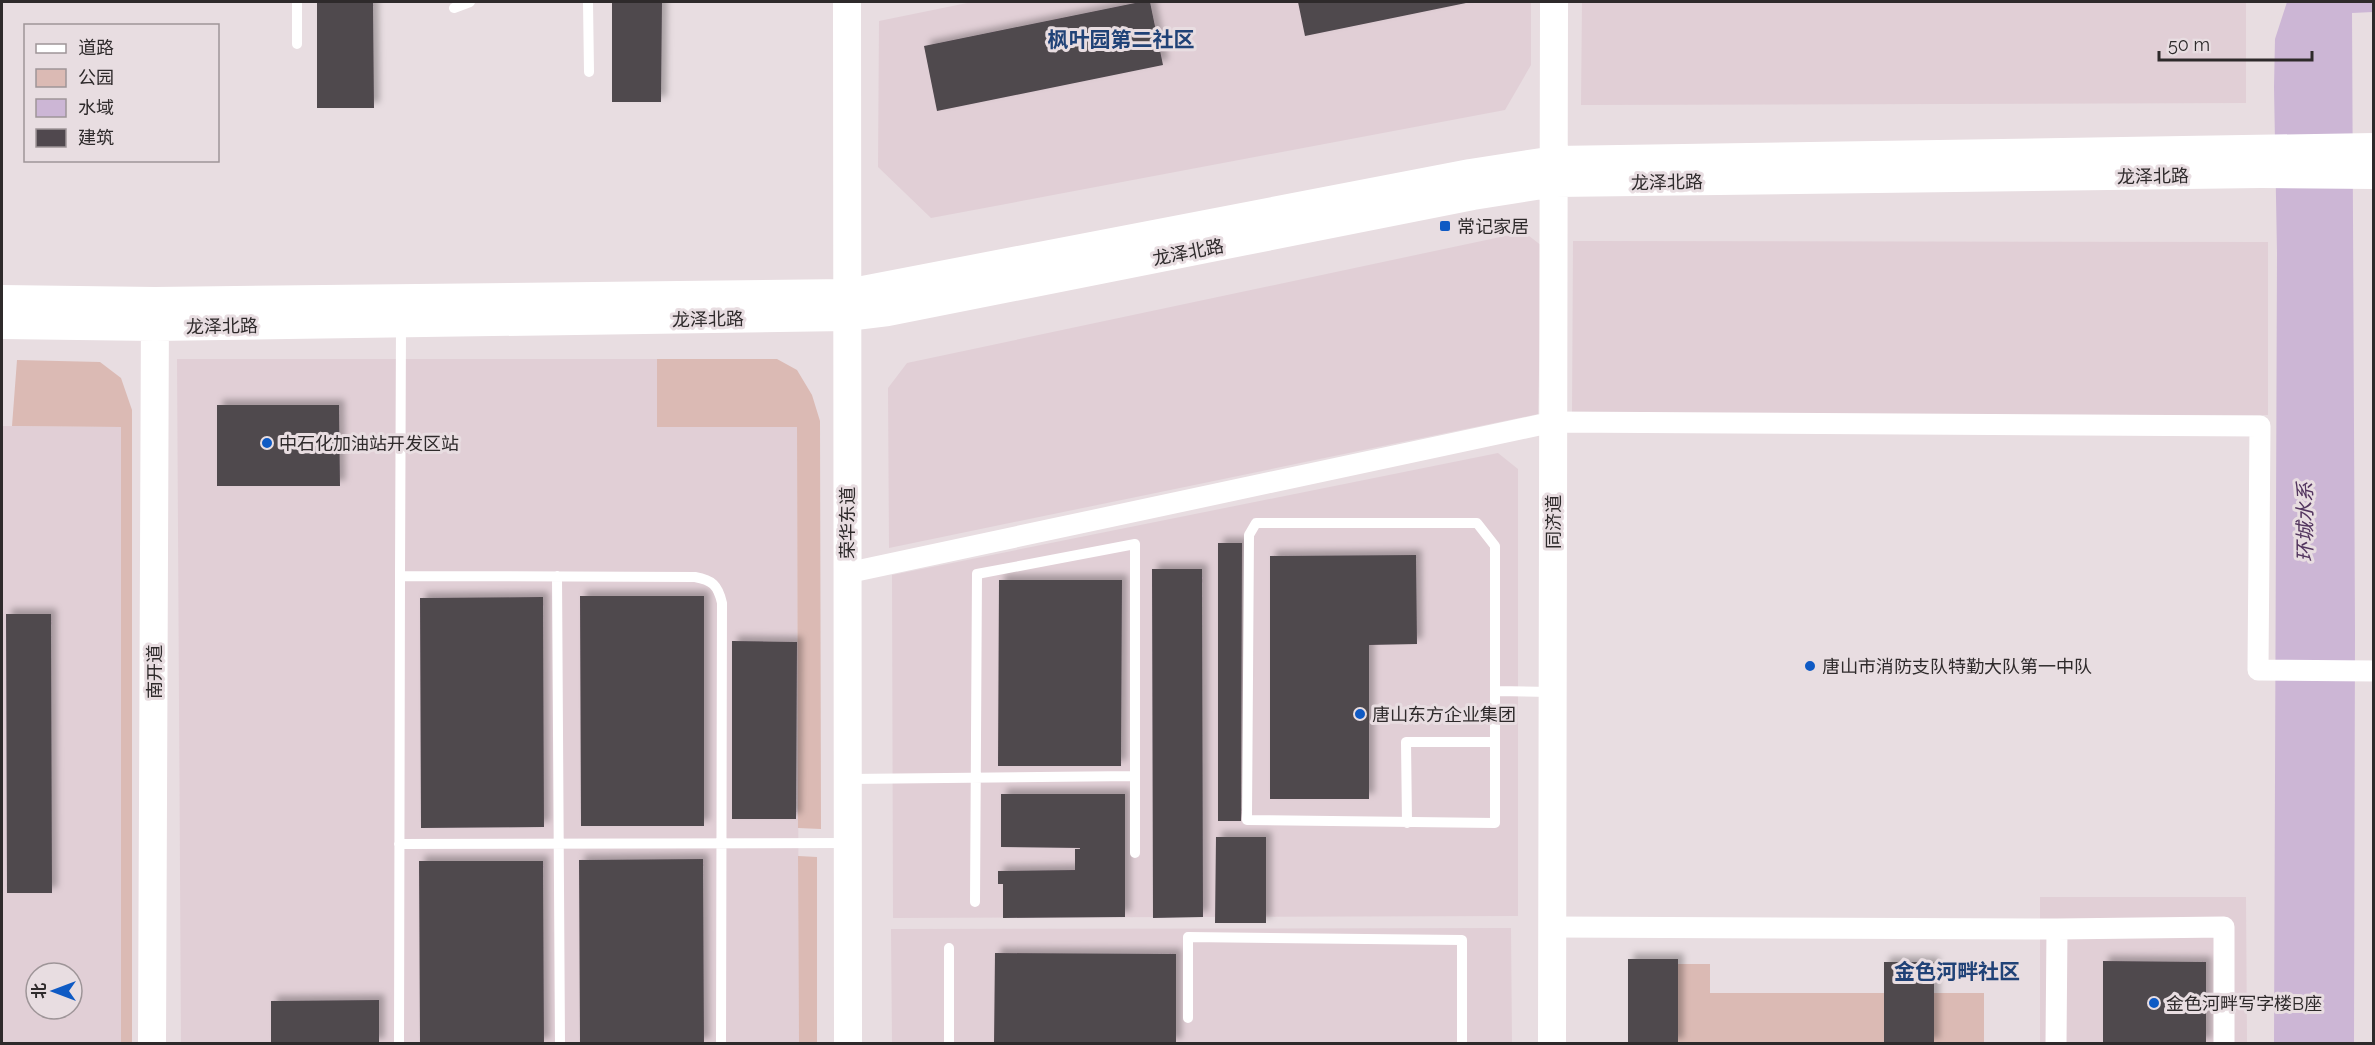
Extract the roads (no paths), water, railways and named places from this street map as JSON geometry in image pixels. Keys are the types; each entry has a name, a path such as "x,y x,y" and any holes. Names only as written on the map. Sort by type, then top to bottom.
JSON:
{"main road":[{"name":"荣华东道","path":"847,2 848,1044"},
{"name":"同济道","path":"1552,1044 1554,2"},
{"name":"龙泽北路","path":"2,325 155,314 847,305 888,312 1473,196 1555,172 2260,161 2366,147"},
{"name":"龙泽北路","path":"2260,161 2367,175"},
{"name":"龙泽北路","path":"2,299 155,314 401,324 847,305"},
{"name":"南开道","path":"152,1044 155,314"}],"street":[{"path":"847,573 1553,422 2260,426 2258,669 2368,671"},
{"path":"1553,927 2057,929 2224,927 2224,1044"},
{"path":"2056,1044 2057,929"}],"lane":[{"path":"297,2 297,44"},
{"path":"454,8 470,2"},
{"path":"588,2 589,72"},
{"path":"399,1044 401,324"},
{"path":"1256,523 1477,523 1495,546 1495,742 1495,823 1247,820 1248,535 1256,523"},
{"path":"975,902 977,574 1136,544 1136,853"},
{"path":"400,576 695,577 709,580 718,588 722,603 721,1044"},
{"path":"557,576 560,1044"},
{"path":"1495,691 1553,692"},
{"path":"1407,823 1406,742 1495,742"},
{"path":"849,779 1136,776"},
{"path":"399,844 849,843"},
{"path":"1188,1018 1188,937 1462,940 1462,1044"},
{"path":"949,948 949,1044"}],"water":[{"name":"环城水系","path":"2287,2 2373,2 2373,12 2352,13 2354,1043 2274,1044 2277,253 2274,87 2275,39"}],"place":[{"name":"常记家居","path":"1445,226"},
{"name":"中石化加油站开发区站","path":"267,443"},
{"name":"唐山市消防支队特勤大队第一中队","path":"1810,666"},
{"name":"唐山东方企业集团","path":"1360,714"},
{"name":"金色河畔写字楼B座","path":"2154,1003"}],"district":[{"name":"枫叶园第二社区","path":"1121,39"},
{"name":"金色河畔社区","path":"1957,971"}]}
